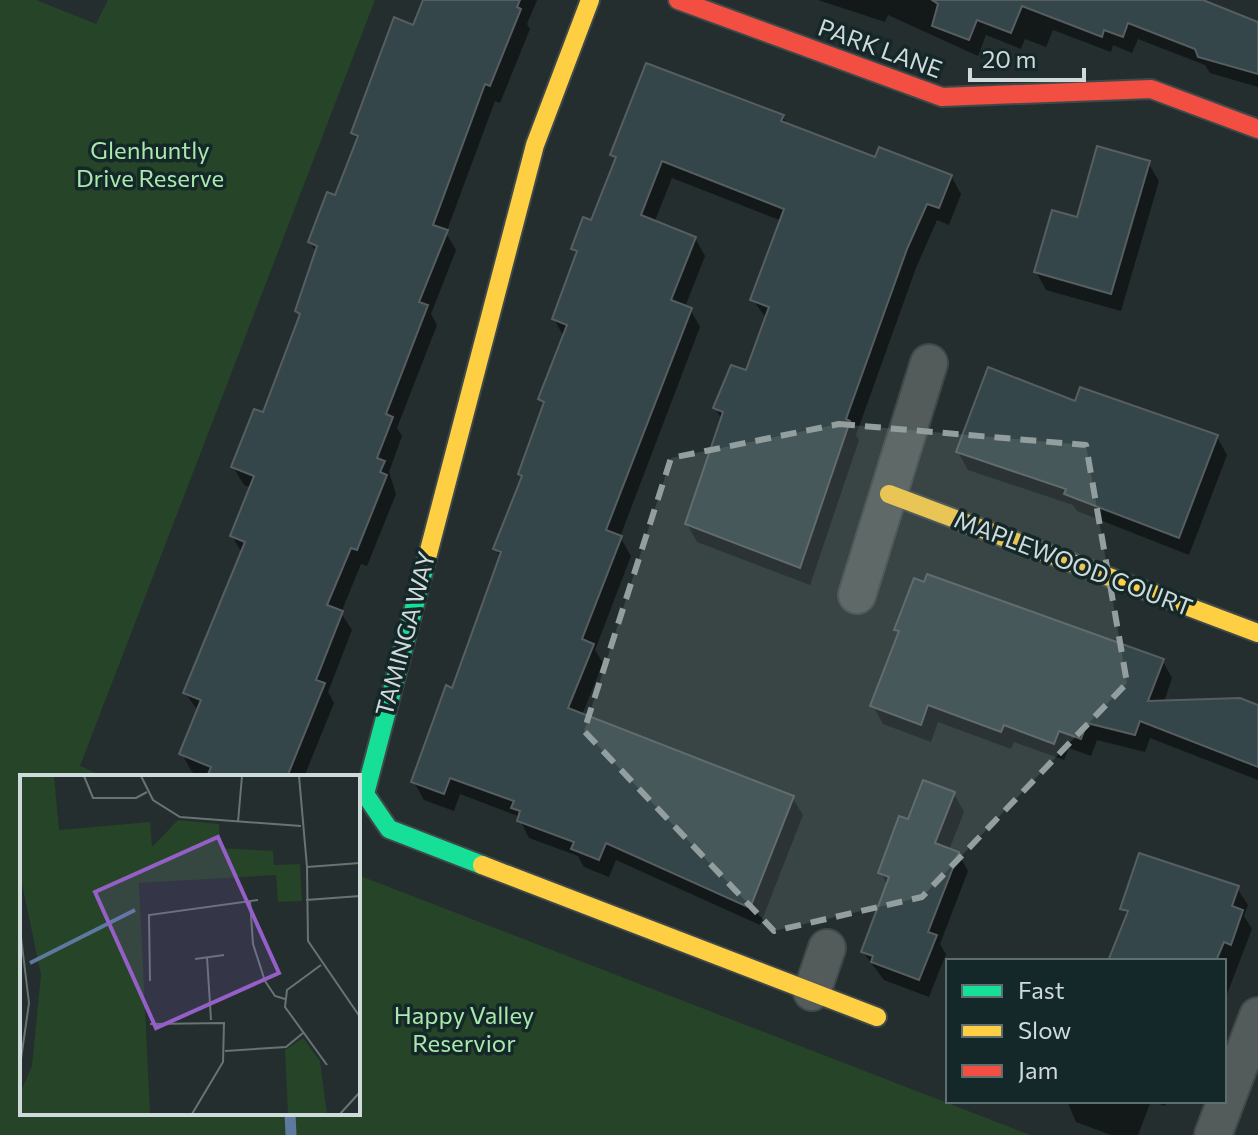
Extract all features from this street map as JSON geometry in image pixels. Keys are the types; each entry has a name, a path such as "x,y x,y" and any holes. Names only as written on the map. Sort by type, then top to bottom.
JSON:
{"street":[{"name":"TAMINGA WAY","path":"590,0 535,145 365,794 389,829 877,1017"},
{"name":"PARK LANE","path":"678,0 942,97 1151,89 1258,129"},
{"path":"857,595 929,363"},
{"name":"MAPLEWOOD COURT","path":"889,494 1258,633"},
{"path":"812,992 827,948"},
{"path":"1226,1101 1258,1016"},
{"path":"1213,1135 1225,1103"}],"highlighted area":[{"path":"839,424 1086,445 1127,683 922,897 774,931 584,731 671,458"}],"green space":[{"path":"0,0 36,0 96,24 108,0 375,0 80,766 100,775 20,775 20,1115 360,1115 360,876 1030,1135 0,1135"}],"building":[{"path":"423,0 520,0 517,7 521,9 490,86 485,84 433,225 448,230 419,302 428,305 386,414 393,417 377,458 385,461 380,472 387,475 357,550 351,548 327,605 343,611 316,680 325,683 288,775 208,775 211,767 179,754 201,700 183,693 245,542 230,536 254,476 231,467 254,409 263,412 300,314 295,311 317,246 308,242 327,192 335,195 358,136 351,133 394,17 413,25"},
{"path":"932,0 1203,0 1258,22 1258,74 1198,57 1195,49 1128,23 1123,37 1104,30 1102,37 1022,6 1011,33 977,20 969,40 932,26 938,4"},
{"path":"646,63 784,115 781,121 875,157 879,147 952,175 939,208 927,204 907,249 846,419 850,421 800,568 685,524 723,412 713,408 731,365 746,370 769,307 750,300 784,209 662,161 641,215 696,237 671,300 692,308 606,530 622,536 582,639 594,644 568,708 794,796 750,908 606,843 599,860 571,849 574,842 517,821 520,811 511,808 514,801 450,778 444,794 411,782 446,685 452,688 501,552 493,549 522,476 518,474 544,402 538,399 567,325 552,319 577,251 571,249 583,217 591,220 616,157 610,155"},
{"path":"1097,146 1150,161 1111,294 1034,272 1052,210 1077,217"},
{"path":"988,367 1075,401 1080,387 1218,435 1179,538 1064,494 1066,489 956,452"},
{"path":"927,574 1164,659 1148,701 1240,698 1258,705 1258,767 1140,721 1135,735 1087,723 1081,739 1059,731 1054,744 1004,725 1001,732 928,705 921,725 870,706 899,631 894,630 914,578 924,582"},
{"path":"923,780 955,792 935,843 959,852 928,932 937,935 919,980 871,962 873,956 861,952 889,877 878,873 899,816 908,819"},
{"path":"1139,853 1239,886 1232,906 1243,910 1231,945 1224,942 1217,959 1109,959 1128,911 1120,909"}],"waterway":[{"path":"290,1115 291,1135"}],"traffic: fast":[{"path":"427,558 365,794 389,829 482,865"}],"traffic: slow":[{"path":"427,558 535,145 590,0"},
{"path":"889,494 1258,633"},
{"path":"482,865 877,1017"}],"traffic: jam":[{"path":"678,0 942,97 1151,89 1258,129"}],"park label":[{"name":"Glenhuntly Drive Reserve","path":"150,165"},
{"name":"Happy Valley Reservior","path":"464,1030"}]}
